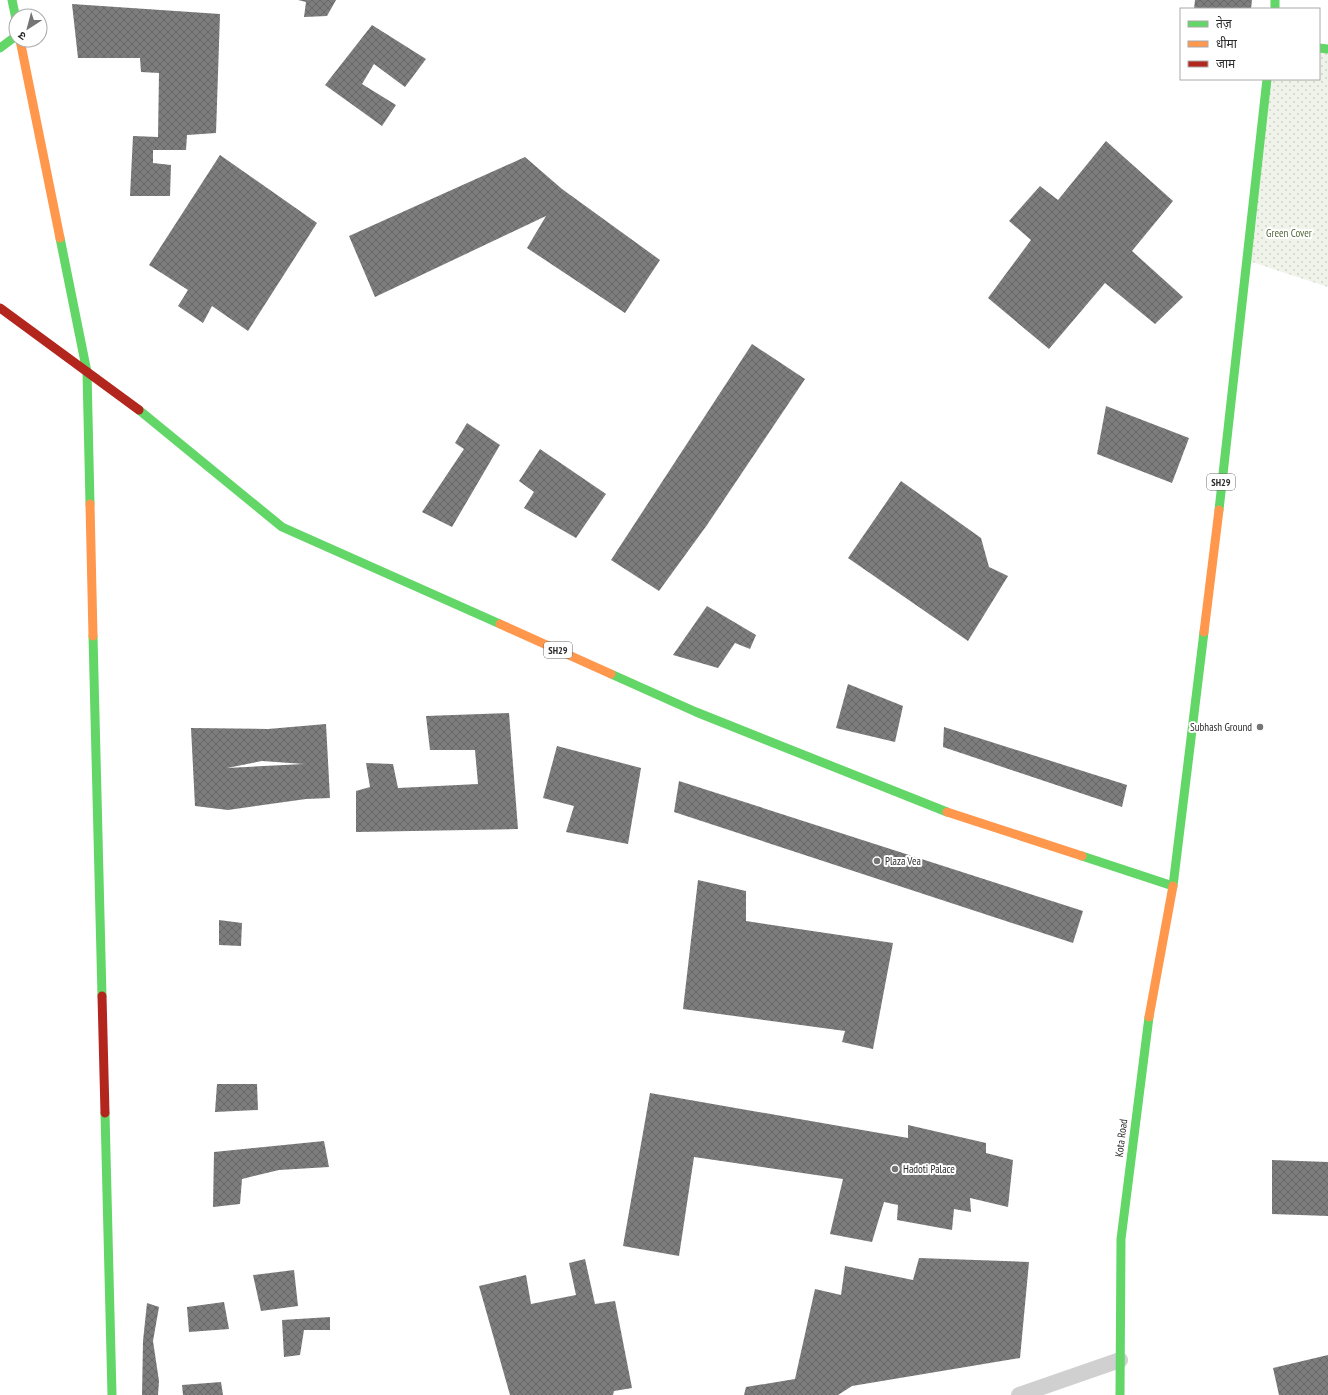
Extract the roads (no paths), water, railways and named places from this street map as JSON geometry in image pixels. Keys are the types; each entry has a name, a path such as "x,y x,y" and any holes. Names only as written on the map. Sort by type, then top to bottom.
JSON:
{"main road":[{"path":"22,48 87,372 112,1395"},
{"name":"SH29","path":"0,308 121,396 282,527 696,712 923,804 1173,886 1211,575 1267,80"},
{"name":"Kota Road","path":"1120,1395 1121,1239 1145,1037 1173,886"}],"lane":[{"path":"1019,1395 1120,1360"}],"place":[{"name":"Subhash Ground","path":"1260,727"},
{"name":"Plaza Vea","path":"877,861"},
{"name":"Hadoti Palace","path":"895,1169"}],"park label":[{"name":"Green Cover","path":"1289,233"}]}
